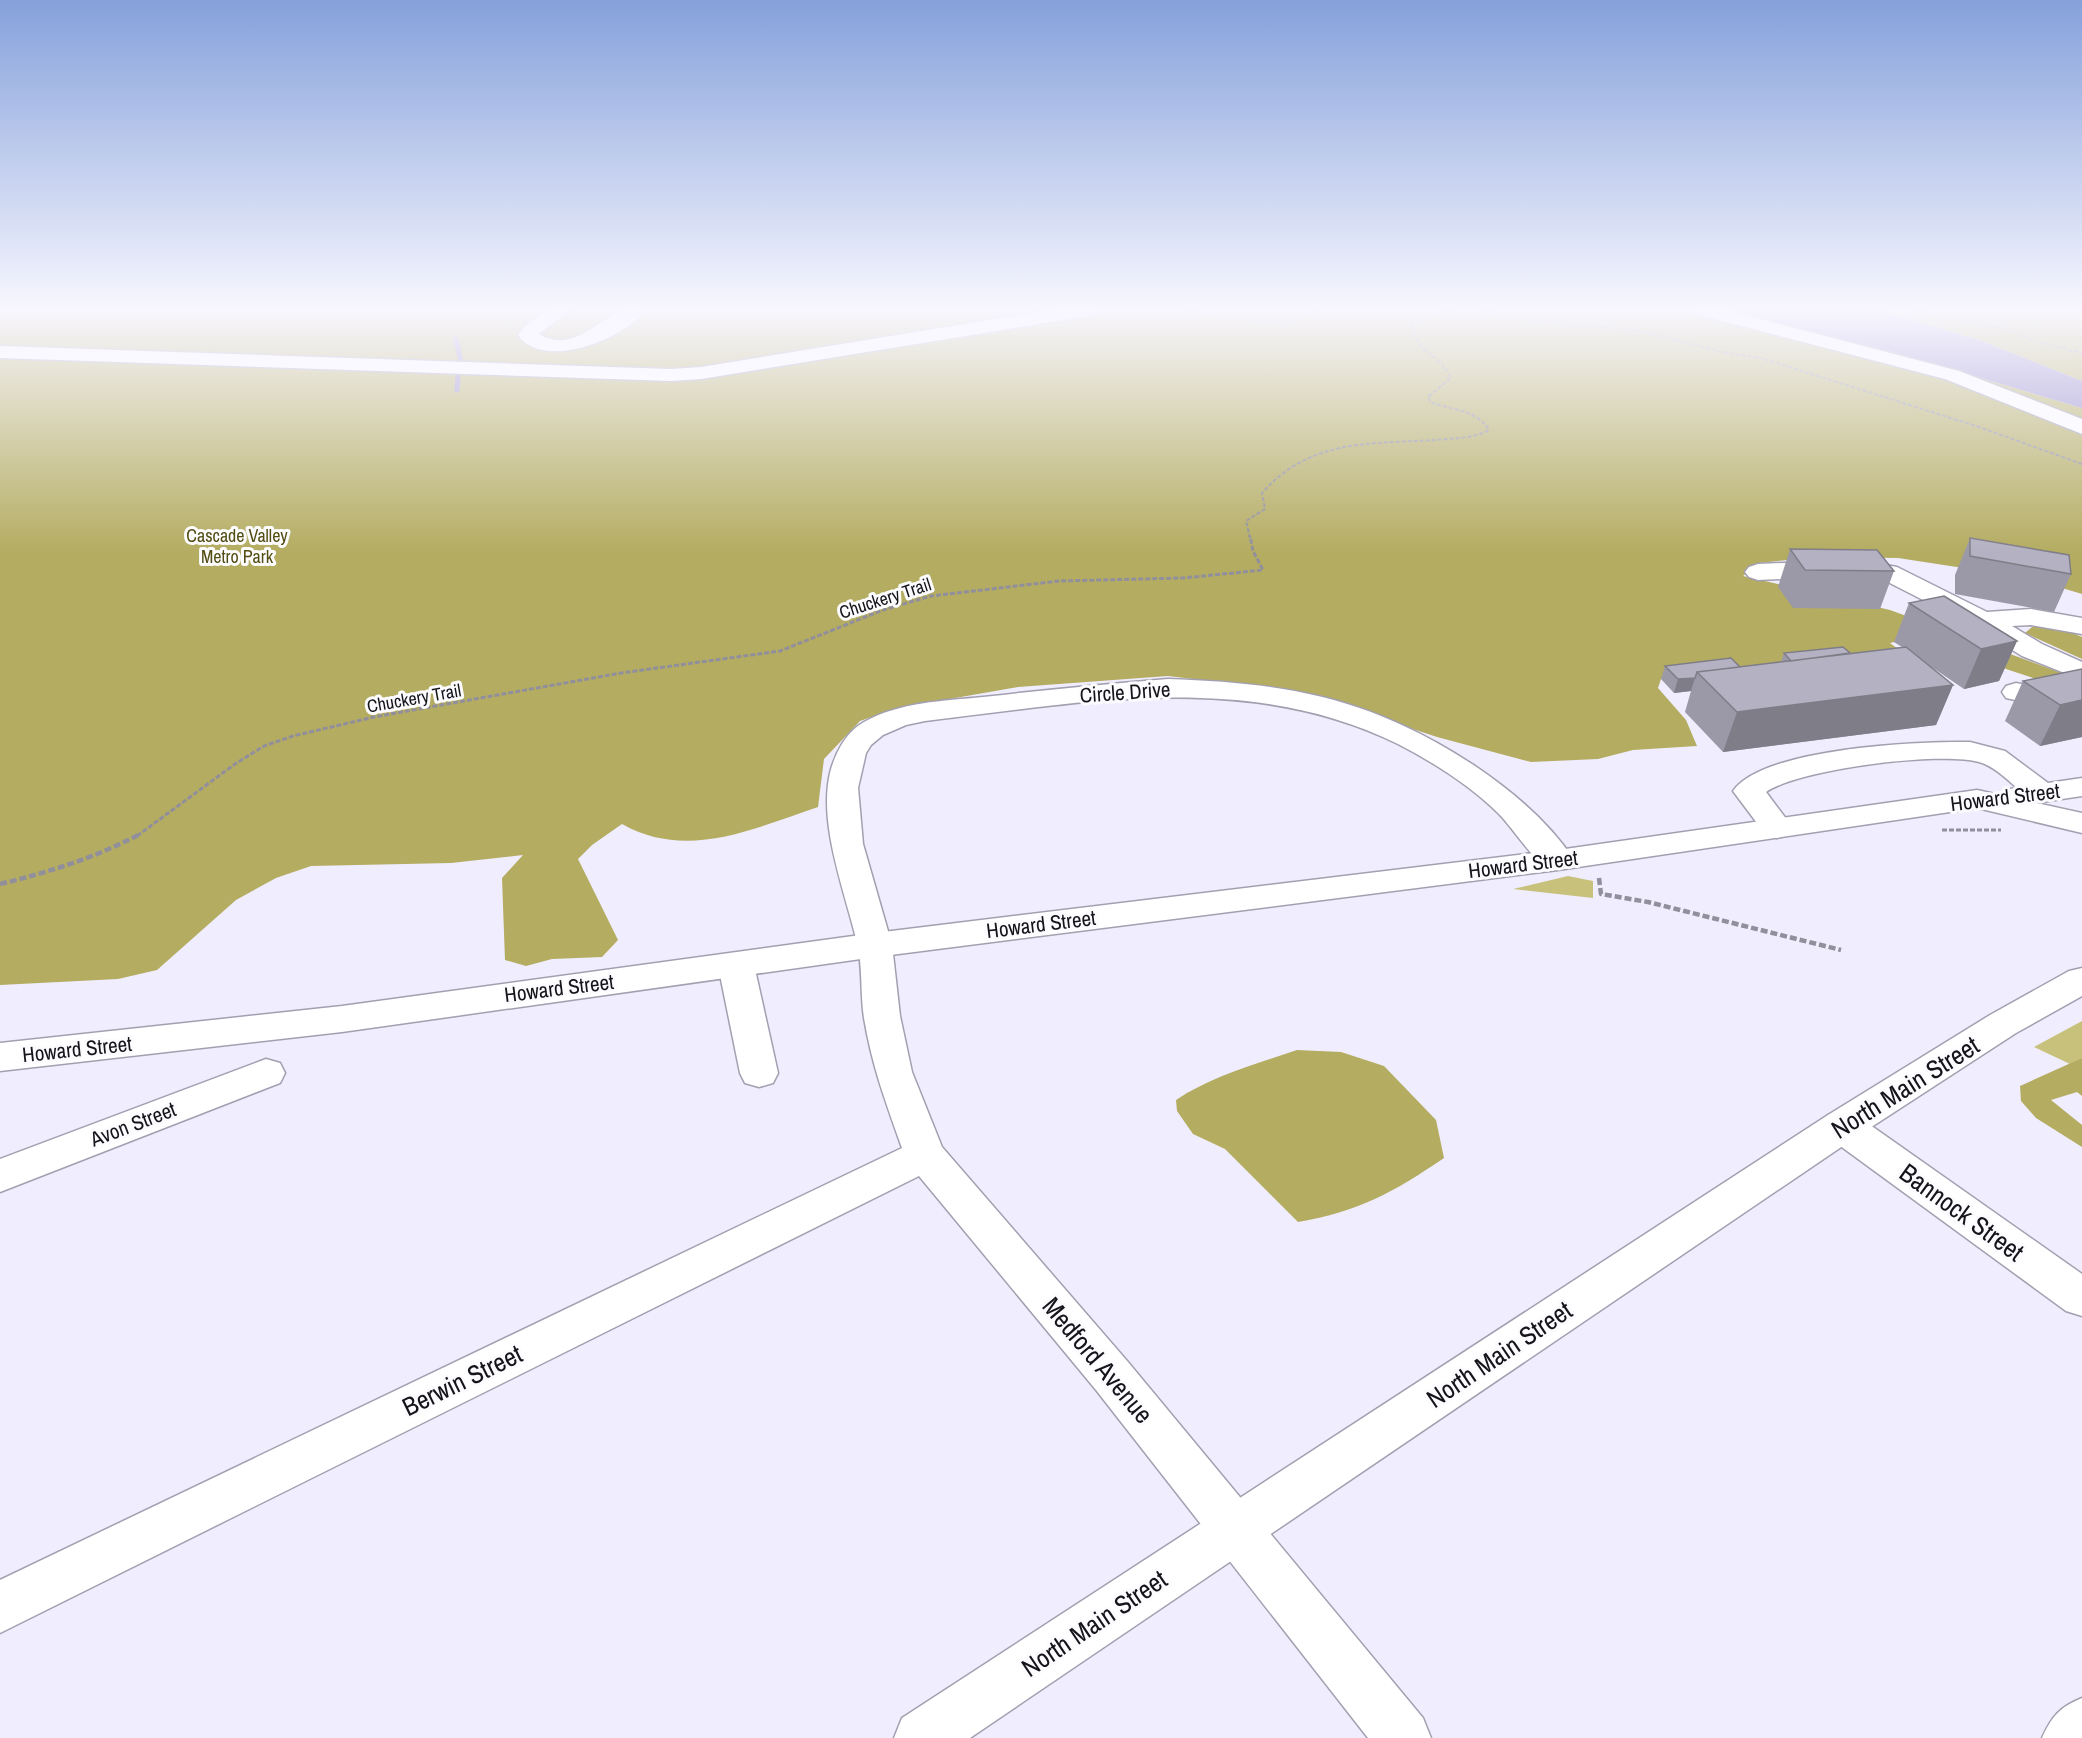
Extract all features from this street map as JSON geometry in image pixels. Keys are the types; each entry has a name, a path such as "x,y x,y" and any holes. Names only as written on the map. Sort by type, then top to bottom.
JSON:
{"street":[{"path":"1990,390 2082,427"},
{"path":"1758,572 1857,568 1888,572 1983,620 2032,650 2082,672"},
{"path":"1983,620 2031,617 2082,626"},
{"name":"Circle Drive","path":"875,945 847,844 843,788 845,774 851,753 861,739 873,729 897,717 925,712 1168,688 1238,690 1317,704 1376,722 1425,746 1483,785 1509,807 1558,860"},
{"path":"2016,692 2052,699 2082,697"},
{"path":"1776,828 1749,791 1758,783 1777,774 1868,757 1963,750 1986,753 2008,764 2042,794"},
{"name":"Howard Street","path":"0,1057 353,1017 875,945 1558,860 1977,799 2082,788"},
{"path":"1977,799 2082,823"},
{"name":"Medford Avenue","path":"875,945 882,1016 893,1072 925,1155 1112,1376 1403,1738"},
{"path":"736,965 759,1073"},
{"name":"North Main Street","path":"922,1738 1842,1126 2003,1024 2082,981"},
{"name":"Avon Street","path":"0,1176 266,1072"},
{"name":"Bannock Street","path":"1842,1126 2082,1298"},
{"name":"Berwin Street","path":"0,1607 925,1155"},
{"path":"2070,1738 2082,1725"}],"path":[{"name":"Chuckery Trail","path":"0,884 57,870 116,847 149,829 235,764 264,746 293,736 374,717 621,673 707,659 780,651 873,614 941,594 1003,585 1183,578 1263,570 1253,550 1246,520 1264,508 1266,505 1262,493 1271,480 1293,463 1313,454 1360,443 1455,438 1490,430 1488,425 1473,415 1430,402 1428,397 1436,390"},
{"path":"1865,390 1979,427 2082,464"},
{"path":"1932,831 1973,828 2004,831"},
{"path":"1610,874 1598,875 1601,894 1648,902 1841,950"}],"shaded area":[{"path":"2022,390 2082,390 2082,408"},
{"path":"1568,876 1593,881 1593,898 1513,889"},
{"path":"2082,1021 2082,1058 2070,1064 2034,1047"}],"green space":[{"name":"Cascade Valley Metro Park","path":"0,390 2022,390 2082,408 2082,594 2029,578 1898,558 1815,557 1759,563 1743,576 1890,610 2078,679 2062,688 1947,651 1904,642 1890,643 1919,665 1661,679 1658,688 1686,720 1697,746 1633,750 1598,759 1531,762 1437,737 1301,692 1168,676 1018,687 898,708 860,721 824,759 818,807 770,824 721,837 671,840 646,835 622,824 592,845 578,859 618,940 602,957 552,959 526,966 505,960 502,878 523,855 451,863 311,866 276,878 236,900 157,970 118,979 0,985"},
{"path":"2052,624 2082,637 2082,659 2025,633 2032,627"},
{"path":"1297,1050 1341,1052 1384,1066 1436,1120 1444,1158 1409,1181 1375,1199 1339,1213 1298,1222 1225,1149 1193,1134 1177,1111 1176,1100 1219,1077"},
{"path":"2082,1058 2082,1096 2077,1092 2051,1100 2082,1125 2082,1147 2036,1118 2021,1101 2020,1086"}],"building":[{"path":"1970,538 2069,555 2071,574 1970,556"},
{"path":"1790,549 1877,550 1894,571 1805,570"},
{"path":"1944,596 2017,641 1981,649 1909,603"},
{"path":"1843,647 1850,653 1791,661 1784,653"},
{"path":"1906,647 1953,685 1737,712 1697,672"},
{"path":"1731,658 1740,667 1697,672 1695,678 1678,679 1665,666"},
{"path":"2082,669 2082,700 2060,705 2023,681"}]}
